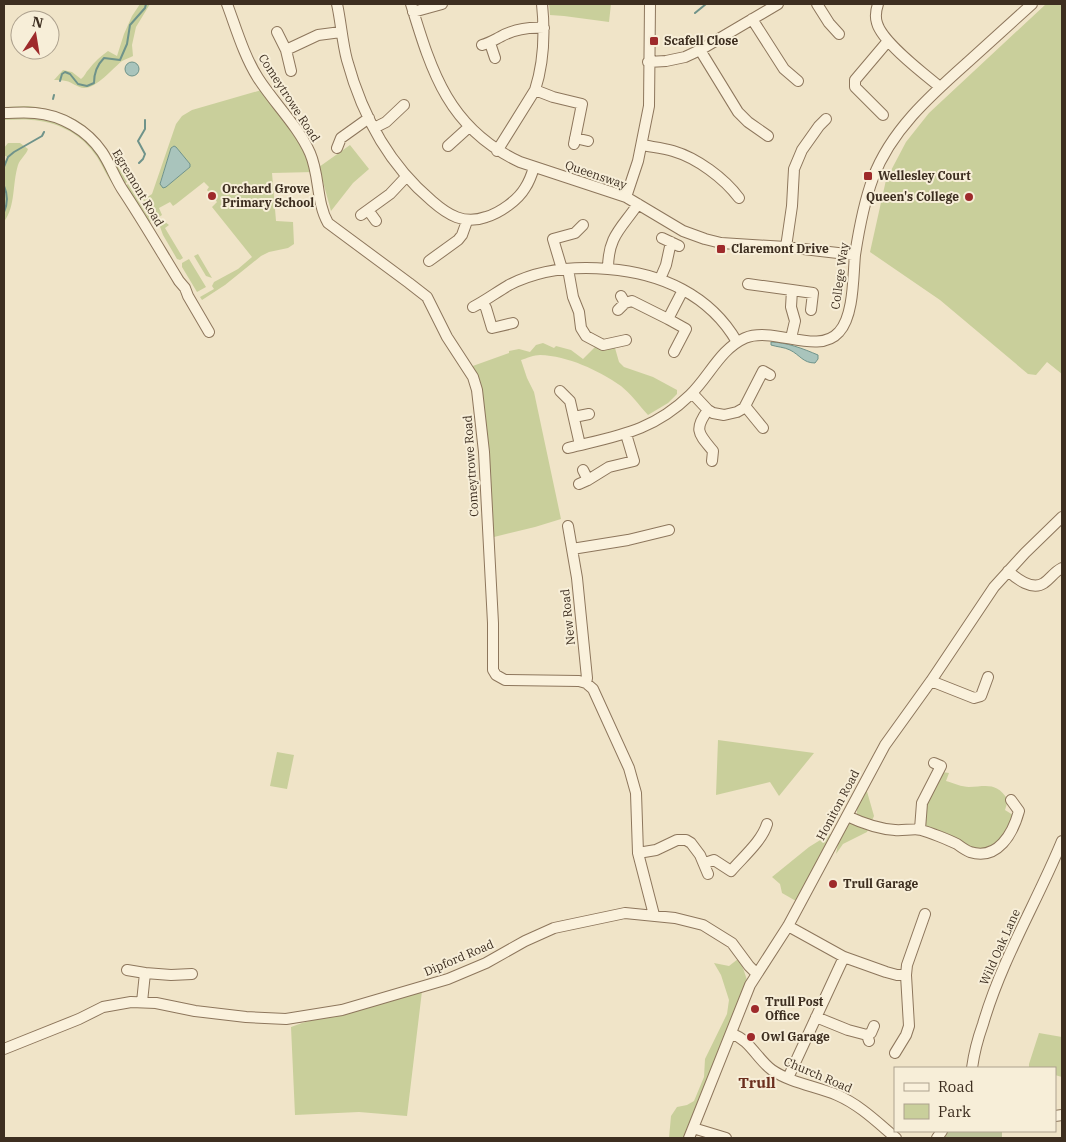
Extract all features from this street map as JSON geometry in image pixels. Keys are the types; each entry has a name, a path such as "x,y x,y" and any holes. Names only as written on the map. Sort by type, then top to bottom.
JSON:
{"street":[{"name":"Comeytrowe Road","path":"227,4 251,66 310,152 316,171 322,212 328,223 409,282 427,298 447,337 473,376 477,390 484,452 493,623 492,664 496,675 514,682 571,681 586,683"},
{"path":"337,4 341,32 356,87 372,123 393,162 406,177 444,211 456,218 467,221 488,217 512,202 526,188 534,167"},
{"path":"412,8 442,4"},
{"path":"497,151 535,90 541,68 544,28 542,4"},
{"path":"626,197 638,161 649,106 650,4"},
{"path":"648,62 678,59 700,50 778,4"},
{"path":"817,4 838,29"},
{"path":"878,4 876,21 879,29 888,41 940,87"},
{"name":"College Way","path":"737,342 746,338 765,335 819,342 834,337 840,331 848,312 862,215 873,178 887,147 902,127 940,87 1032,4"},
{"name":"Queensway","path":"412,8 436,78 450,104 469,127 497,151 534,167 626,197 683,231 705,239 729,244 786,247 855,255"},
{"path":"752,19 784,70 795,75"},
{"path":"495,58 486,44 521,28 544,28"},
{"path":"277,32 286,50 292,72"},
{"path":"286,50 318,35 341,32"},
{"path":"876,113 855,87 855,80 888,41"},
{"path":"700,50 738,112 748,122 765,130"},
{"path":"535,90 583,100 574,141 588,141"},
{"path":"337,148 341,138 372,123 386,122 398,107"},
{"name":"Egremont Road","path":"4,113 48,115 71,124 94,141 108,161 119,183 130,198 178,281 185,288 209,332"},
{"path":"786,247 792,206 794,169 802,150 826,119"},
{"path":"448,146 469,127"},
{"path":"642,145 672,151 689,157 737,192"},
{"path":"376,220 365,212 390,194 406,177"},
{"path":"608,269 609,247 638,204"},
{"path":"432,255 458,240 467,221"},
{"path":"583,224 575,233 549,240 565,269 579,312 576,323 586,336 599,344 620,344"},
{"path":"660,279 666,265 671,242"},
{"path":"513,323 488,329 486,308 478,305 525,277 565,269 634,271 660,279 704,303 724,322 737,342 729,348 682,403 654,422 626,434 568,448"},
{"path":"748,284 792,290 813,290 811,310"},
{"path":"668,319 683,290"},
{"path":"792,290 791,307 794,321 792,338"},
{"path":"621,303 632,301 668,319 688,326 674,352"},
{"path":"692,393 713,413 724,415 737,412 745,406 763,371"},
{"path":"567,394 580,445"},
{"path":"745,406 763,428"},
{"path":"708,410 699,425 699,430 716,454"},
{"path":"574,418 589,414"},
{"path":"583,470 583,482 610,467 638,460 626,434"},
{"name":"Honiton Road","path":"691,1133 732,1034 744,999 757,974 788,926 885,745 932,681 981,605 1008,571 1062,517"},
{"name":"New Road","path":"568,526 577,578 586,683"},
{"path":"572,549 614,543 669,530"},
{"path":"1008,571 1028,584 1039,585 1062,568"},
{"path":"932,681 974,698 981,696 988,677"},
{"path":"586,683 596,694 629,768 636,792 638,853 654,915"},
{"path":"920,829 922,803 941,766"},
{"path":"847,816 864,824 879,828 894,830 920,829 976,853 992,851 1001,846 1008,838 1019,810 1011,800"},
{"path":"704,863 714,860 734,873 765,830 767,824"},
{"path":"638,853 656,850 677,840 686,840 696,849 708,874"},
{"name":"Wild Oak Lane","path":"972,1067 978,1041 999,976 1062,841"},
{"name":"Dipford Road","path":"4,1049 103,1007 118,1004 142,1002 246,1017 286,1019 342,1010 448,979 486,963 554,928 614,914 654,915 692,921 712,929 732,943 757,974"},
{"path":"901,1048 909,1026 907,965 926,918"},
{"path":"788,926 844,957 886,972 906,975"},
{"path":"788,1078 844,957"},
{"path":"127,970 171,975 192,974"},
{"path":"142,1002 145,973"},
{"path":"816,1017 868,1038 874,1026"},
{"name":"Church Road","path":"732,1034 739,1037 770,1069 854,1104 896,1138"},
{"path":"691,1133 726,1138"}],"green space":[{"path":"140,4 150,4 136,27 132,45 133,56 122,61 99,82 89,87 82,88 62,80 54,80 63,70 72,72 81,79 95,62 108,51 117,56 124,34"},
{"path":"549,4 611,4 609,22 550,15"},
{"name":"Queen's College","path":"1046,4 1062,4 1062,374 1047,362 1036,375 1028,374 940,300 870,252 886,180 906,142 929,113"},
{"name":"Orchard Grove Primary School","path":"265,89 298,138 314,172 272,173 276,221 293,222 294,244 288,248 269,252 261,256 225,285 202,300 200,297 214,289 212,286 214,282 238,269 252,257 212,207 217,202 207,190 209,187 204,182 173,206 170,202 159,208 162,215 156,219 143,200 152,194 176,124 182,116 192,110","holes":["176,147 190,164 190,167 166,187 160,183 171,148"]},
{"path":"28,106 64,114 89,129 109,152 127,182 122,186 120,183 121,178 108,155 78,124 4,110 4,107"},
{"path":"4,116 30,116 60,123 92,144 117,188 110,181 94,153 74,134 49,123 28,120 4,120"},
{"path":"8,143 20,143 28,149 18,165 12,202 4,222 4,163 7,157 4,155 4,148"},
{"path":"350,145 369,169 353,183 331,211 319,167"},
{"path":"128,184 145,212 153,221 148,222 123,187"},
{"path":"165,222 169,225 165,228 183,258 180,260 177,259 163,235 159,224"},
{"path":"198,254 212,278 206,276 194,256"},
{"path":"189,259 206,287 197,292 182,267 182,263"},
{"path":"543,343 554,348 556,346 571,350 583,359 596,346 613,346 619,362 624,367 653,377 677,390 677,394 668,403 648,415 621,386 582,365 561,358 540,355 521,360 534,392 561,519 490,538 470,367 509,353 509,351 519,349 530,352 536,345"},
{"path":"718,740 814,753 779,796 770,782 716,795"},
{"path":"277,752 294,755 287,789 270,786"},
{"path":"942,772 949,773 946,781 960,786 991,786 1004,794 1008,800 1005,810 1013,815 1005,834 994,847 976,850 925,828 925,802"},
{"path":"866,788 874,816 867,832 843,844 836,854 839,839 846,824 854,821 857,806"},
{"path":"830,834 796,901 782,893 780,884 772,877 809,847"},
{"path":"738,959 747,980 684,1138 669,1138 671,1116 677,1107 694,1101 704,1077 705,1059 727,1014 729,1000 721,975 714,963 729,966"},
{"path":"422,991 407,1116 359,1112 295,1115 291,1027"},
{"path":"1039,1033 1062,1037 1062,1077 1056,1075 1056,1067 1029,1067"},
{"path":"945,1132 1002,1132 1002,1138 941,1138"}],"water":[{"path":"129,62 135,62 139,69 135,76 129,76 125,72 125,66"},
{"path":"174,146 190,164 190,167 163,188 160,184 171,148"},
{"path":"771,342 801,348 818,355 818,359 815,363 807,362 790,350 771,345"}],"waterway":[{"path":"60,81 62,74 65,72 70,74 78,84 87,86 94,83 96,69 104,58 120,60 127,44 130,25 145,8 146,4"},
{"path":"695,13 706,4"},
{"path":"53,99 54,95"},
{"path":"139,163 145,154 138,141 145,129 145,120"},
{"path":"4,167 8,157 42,136 44,132"},
{"path":"4,186 7,199 4,212"}],"place":[{"name":"Scafell Close","path":"654,41"},
{"name":"Wellesley Court","path":"868,176"},
{"name":"Orchard Grove Primary School","path":"212,196"},
{"name":"Queen's College","path":"969,197"},
{"name":"Claremont Drive","path":"721,249"},
{"name":"Trull Garage","path":"833,884"},
{"name":"Trull Post Office","path":"755,1009"},
{"name":"Owl Garage","path":"751,1037"}],"district":[{"name":"Trull","path":"757,1083"}]}
